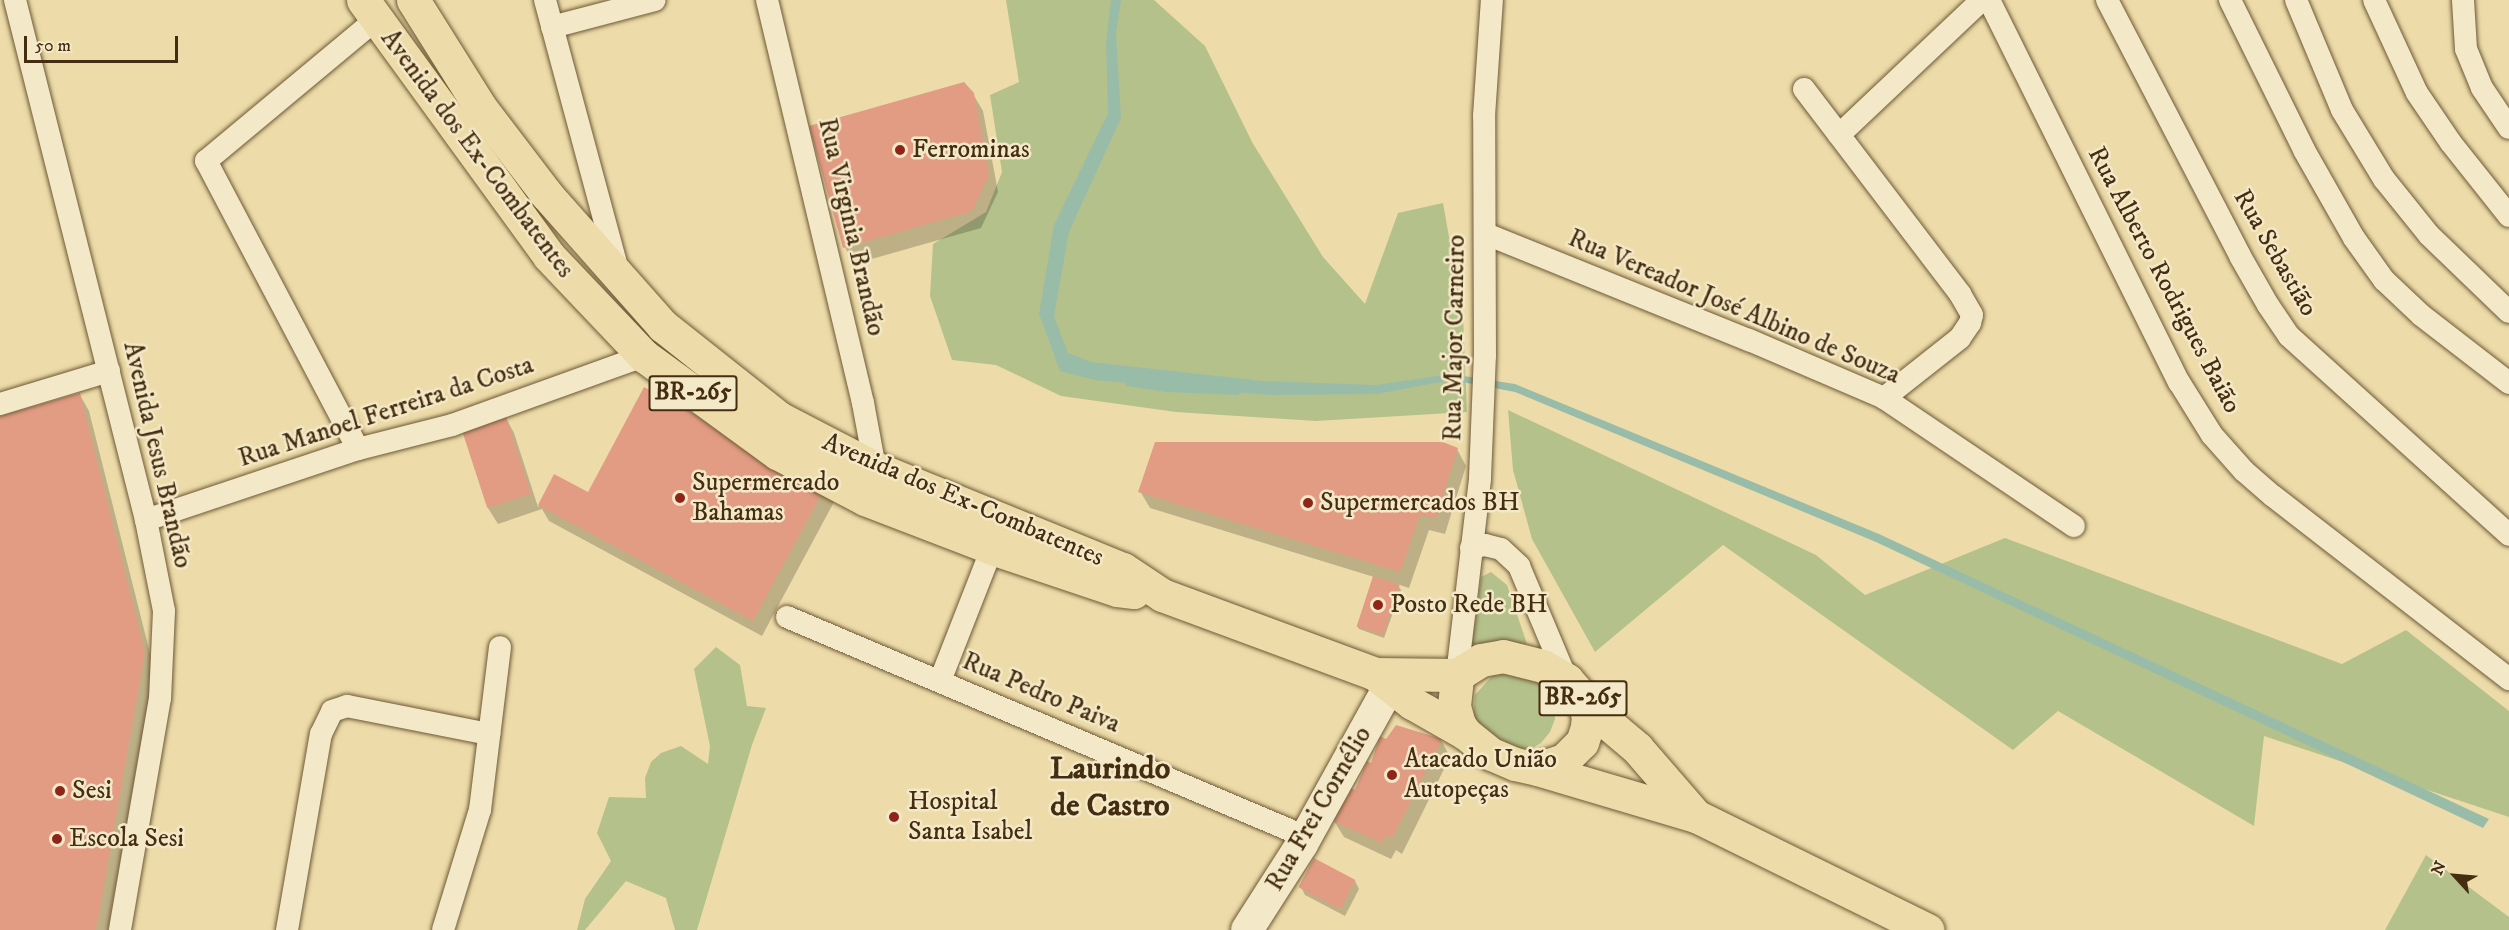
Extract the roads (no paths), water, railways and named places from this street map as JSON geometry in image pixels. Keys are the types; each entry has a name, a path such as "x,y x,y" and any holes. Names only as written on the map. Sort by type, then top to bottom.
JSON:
{"main road":[{"name":"Avenida dos Ex-Combatentes","path":"413,0 480,107 547,195 663,326 779,418 875,468 1123,569 1162,595 1390,690 1465,733"},
{"name":"Avenida dos Ex-Combatentes","path":"369,10 549,256 644,356 777,453 865,499 992,548 1117,590 1162,595"},
{"name":"BR-265","path":"1696,816 1637,748 1577,692 1543,666 1503,656 1481,660 1457,675 1454,706 1459,724 1465,733 1491,754 1696,816 1918,928"},
{"name":"Avenida dos Ex-Combatentes","path":"1390,690 1457,675"},
{"name":"BR-265","path":"1537,769 1564,760 1576,750 1587,727 1577,692"}],"street":[{"name":"Avenida Jesus Brandão","path":"15,0 146,520 164,611 160,698 120,930"},
{"path":"545,0 620,278"},
{"path":"552,27 654,0"},
{"name":"Rua Virginia Brandão","path":"767,0 863,403 875,468"},
{"name":"Rua Major Carneiro","path":"1457,675 1480,478 1484,405 1486,234 1484,116 1492,0"},
{"path":"1839,135 1982,0"},
{"name":"Rua Alberto Rodrigues Baião","path":"1989,0 2179,382 2212,435 2244,471 2273,496 2509,679"},
{"name":"Rua Sebastião","path":"2107,0 2240,256 2289,336 2509,535"},
{"path":"2230,0 2304,150 2354,238 2384,279 2421,315 2509,383"},
{"path":"2296,0 2343,110 2384,179 2429,235 2509,312"},
{"path":"2374,0 2417,93 2451,143 2509,216"},
{"path":"2463,0 2466,49 2482,88 2509,128"},
{"path":"358,449 206,161 369,10"},
{"path":"1804,89 1960,294 1972,315 1971,323 1960,338 1884,398"},
{"name":"Rua Vereador José Albino de Souza","path":"1486,234 1749,340 1884,398 2074,526"},
{"name":"Rua Manoel Ferreira da Costa","path":"146,520 358,449 452,425 644,356"},
{"path":"0,404 109,371"},
{"path":"1471,548 1485,545 1501,549 1519,566 1577,692"},
{"path":"940,681 992,548"},
{"name":"Rua Pedro Paiva","path":"787,616 1306,837"},
{"path":"443,930 480,810 500,647"},
{"name":"Rua Frei Cornélio","path":"1247,930 1306,837 1390,690"},
{"path":"286,930 321,734 332,711 347,706 489,734"}],"waterway":[{"path":"1128,383 1167,389 1237,392"}],"place":[{"name":"Ferrominas","path":"900,150"},
{"name":"Supermercado Bahamas","path":"680,498"},
{"name":"Supermercados BH","path":"1308,503"},
{"name":"Posto Rede BH","path":"1378,605"},
{"name":"Atacado União Autopeças","path":"1392,775"},
{"name":"Sesi","path":"60,791"},
{"name":"Hospital Santa Isabel","path":"894,817"},
{"name":"Escola Sesi","path":"57,839"}],"district":[{"name":"Laurindo de Castro","path":"1110,788"}]}
